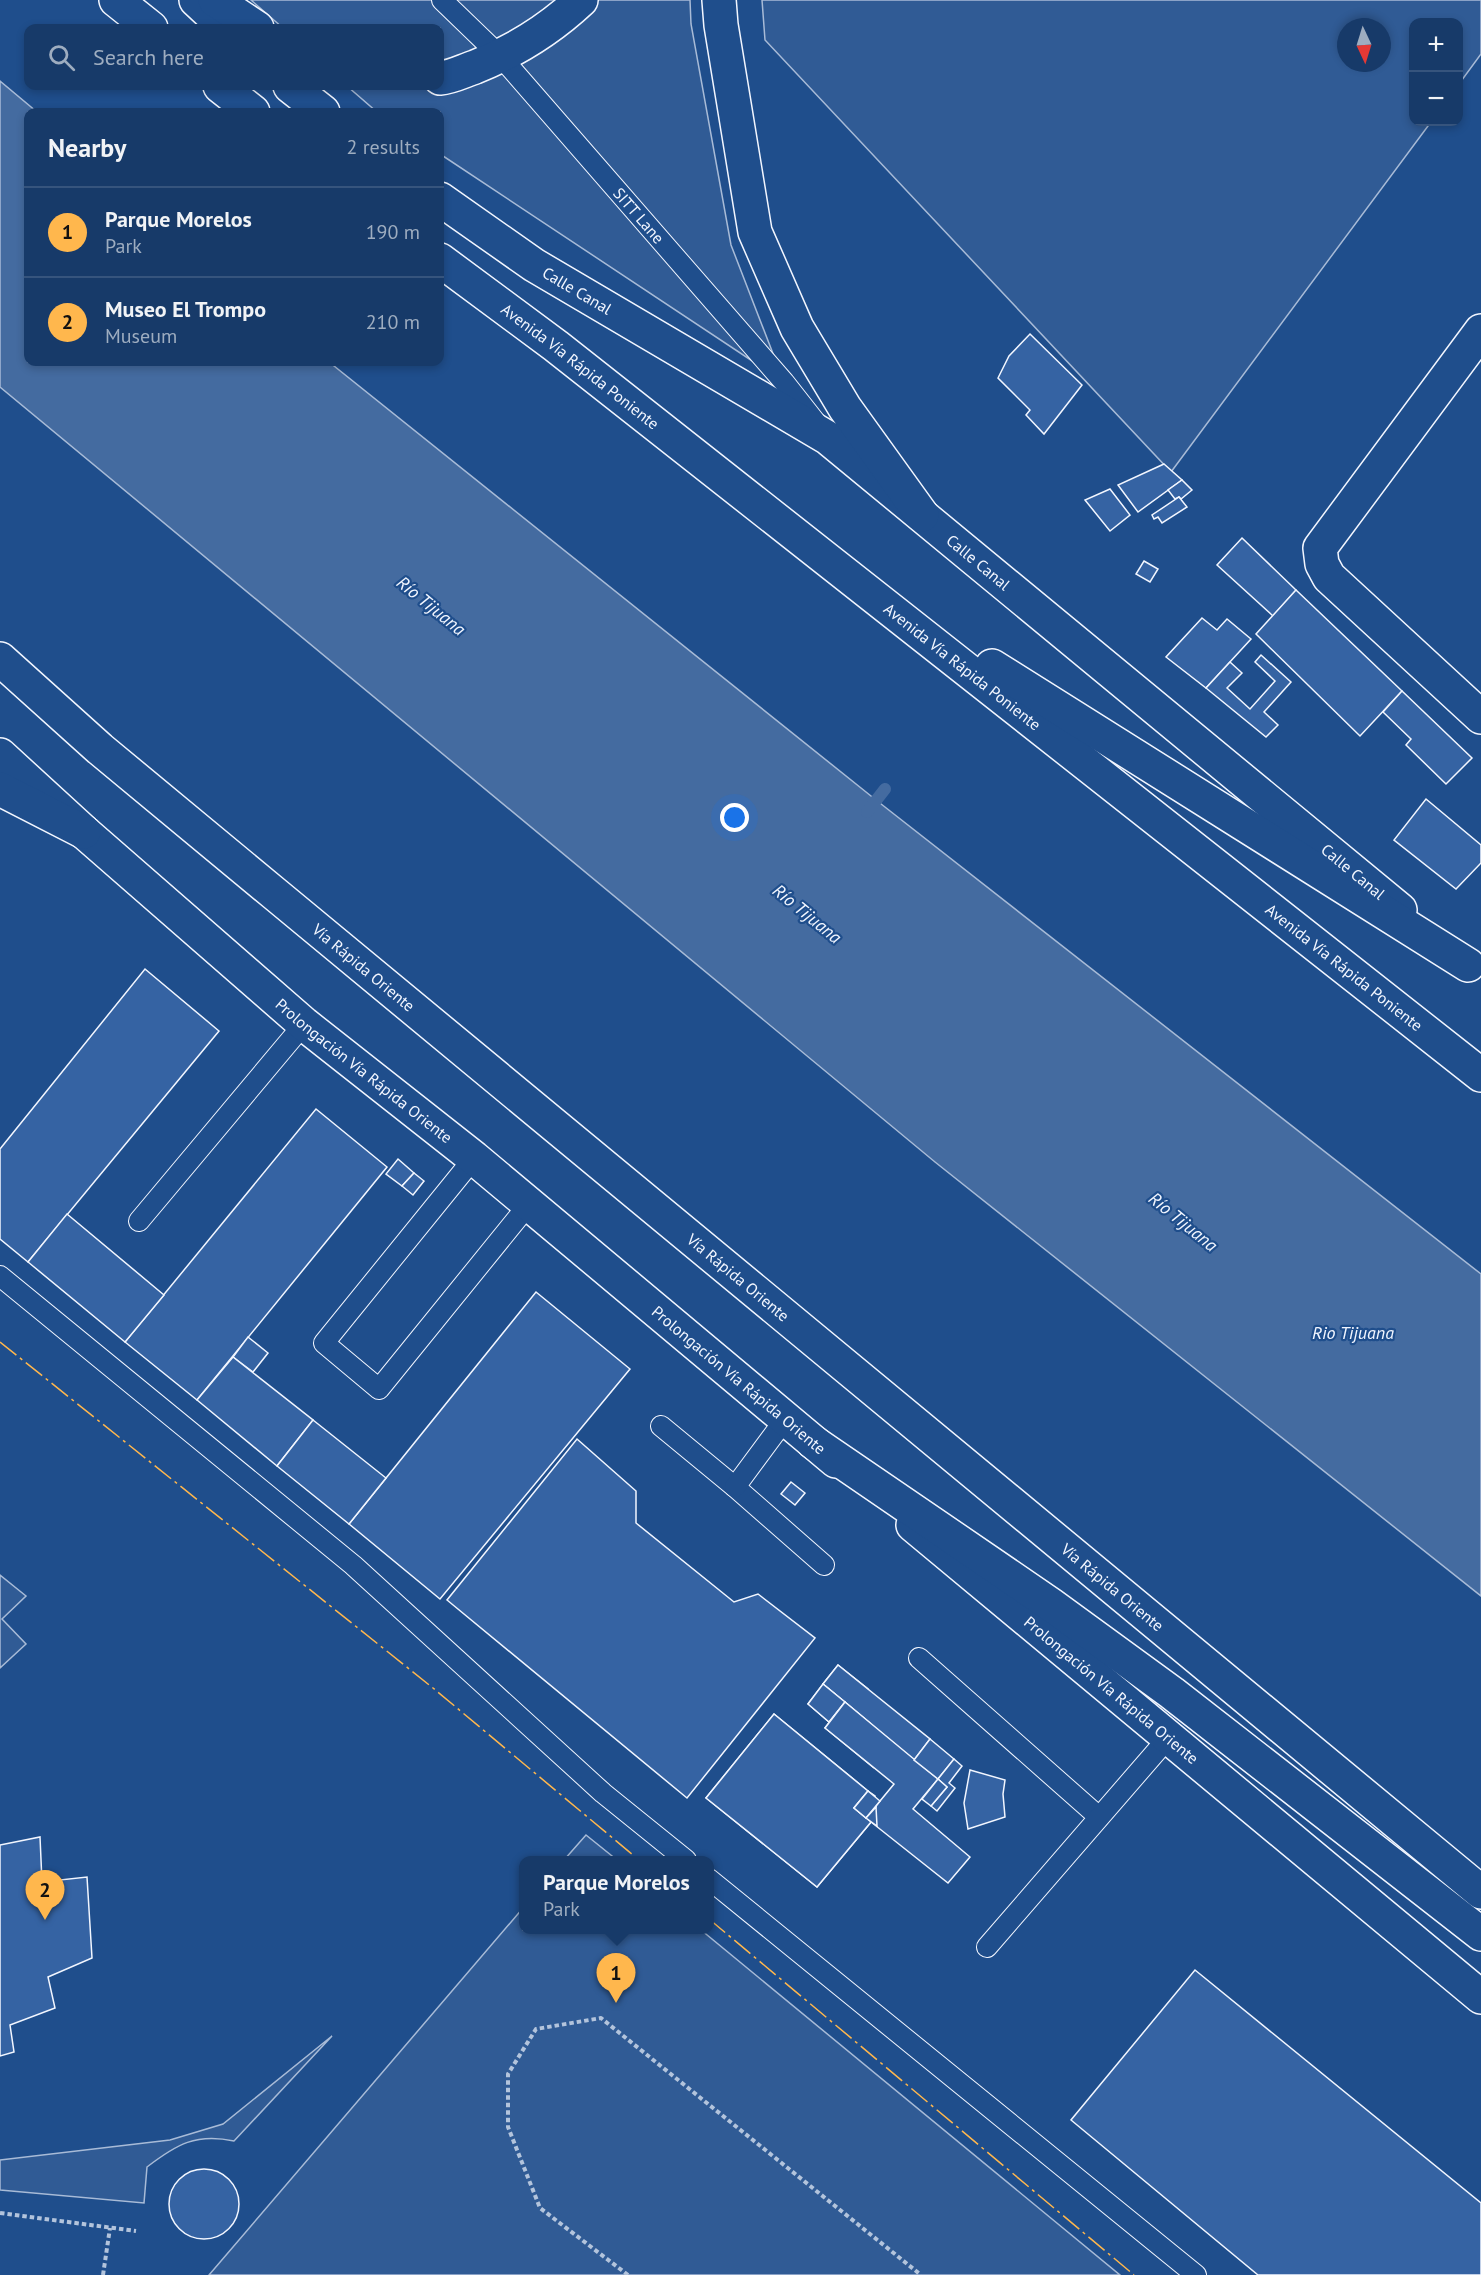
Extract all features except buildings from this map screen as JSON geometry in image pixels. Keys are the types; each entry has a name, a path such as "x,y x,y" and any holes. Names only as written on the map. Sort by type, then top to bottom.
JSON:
{"main road":[{"path":"116,0 146,24"},
{"path":"196,0 222,24"},
{"path":"215,0 251,24"},
{"path":"444,78 501,57 559,21 581,0"},
{"path":"719,0 721,25 755,232 803,338 845,408 921,515"},
{"path":"225,90 248,108"},
{"path":"295,90 318,108"},
{"name":"Calle Canal","path":"444,202 534,265 828,438 1474,971"},
{"name":"Avenida Vía Rápida Poniente","path":"444,263 556,346 1481,1076"},
{"path":"1481,331 1320,548 1322,564 1329,577 1481,717"},
{"path":"845,573 1474,971"},
{"name":"Vía Rápida Oriente","path":"0,659 100,749 1481,1892"},
{"name":"Prolongación Vía Rápida Oriente","path":"0,755 84,832 304,1024 530,1204 1481,1997"},
{"path":"0,789 84,832"},
{"path":"813,1442 1050,1604 1162,1687 1481,1934"}],"lane":[{"name":"SITT Lane","path":"442,0 501,57 784,382 828,438"},
{"path":"139,1221 304,1024"},
{"path":"474,1158 324,1343 379,1389 530,1204"},
{"path":"0,1276 353,1565 603,1793 681,1856"},
{"path":"735,1486 786,1418"},
{"path":"661,1426 735,1486 824,1565"},
{"path":"919,1658 1099,1817"},
{"path":"987,1947 1168,1738"},
{"path":"714,1883 1196,2275"}],"path":[{"path":"628,2275 540,2208 508,2127 508,2074 536,2029 601,2018 921,2275"},
{"path":"0,2213 136,2231"},
{"path":"103,2275 110,2228"}],"shaded area":[{"path":"251,0 690,0 691,24 731,245 784,382 444,157 444,108 372,108 352,90 444,90 444,24 278,24"},
{"path":"762,0 1481,0 1481,54 1463,79 1463,18 1409,18 1409,126 1428,126 1171,472 765,40"},
{"path":"0,1575 26,1596 2,1619 26,1644 0,1668"},
{"path":"586,1835 612,1856 568,1856"},
{"path":"519,1913 519,1934 706,1934 1120,2275 209,2275"},
{"path":"332,2036 234,2141 209,2138 188,2142 168,2152 147,2167 144,2203 0,2190 0,2160 170,2140 223,2124"}],"water":[{"name":"Rio Tijuana","path":"0,81 32,108 24,108 24,366 334,366 876,800 1481,1274 1481,1596 935,1162 0,387"}],"waterway":[{"path":"867,812 885,789"}],"power":[{"path":"0,1342 433,1688 634,1856"},
{"path":"714,1923 1134,2275"}],"place":[{"name":"Museo El Trompo","path":"45,1920"},
{"name":"Parque Morelos","path":"616,2003"}],"water label":[{"name":"Río Tijuana","path":"431,606"},
{"name":"Río Tijuana","path":"807,914"},
{"name":"Río Tijuana","path":"1183,1222"}]}
